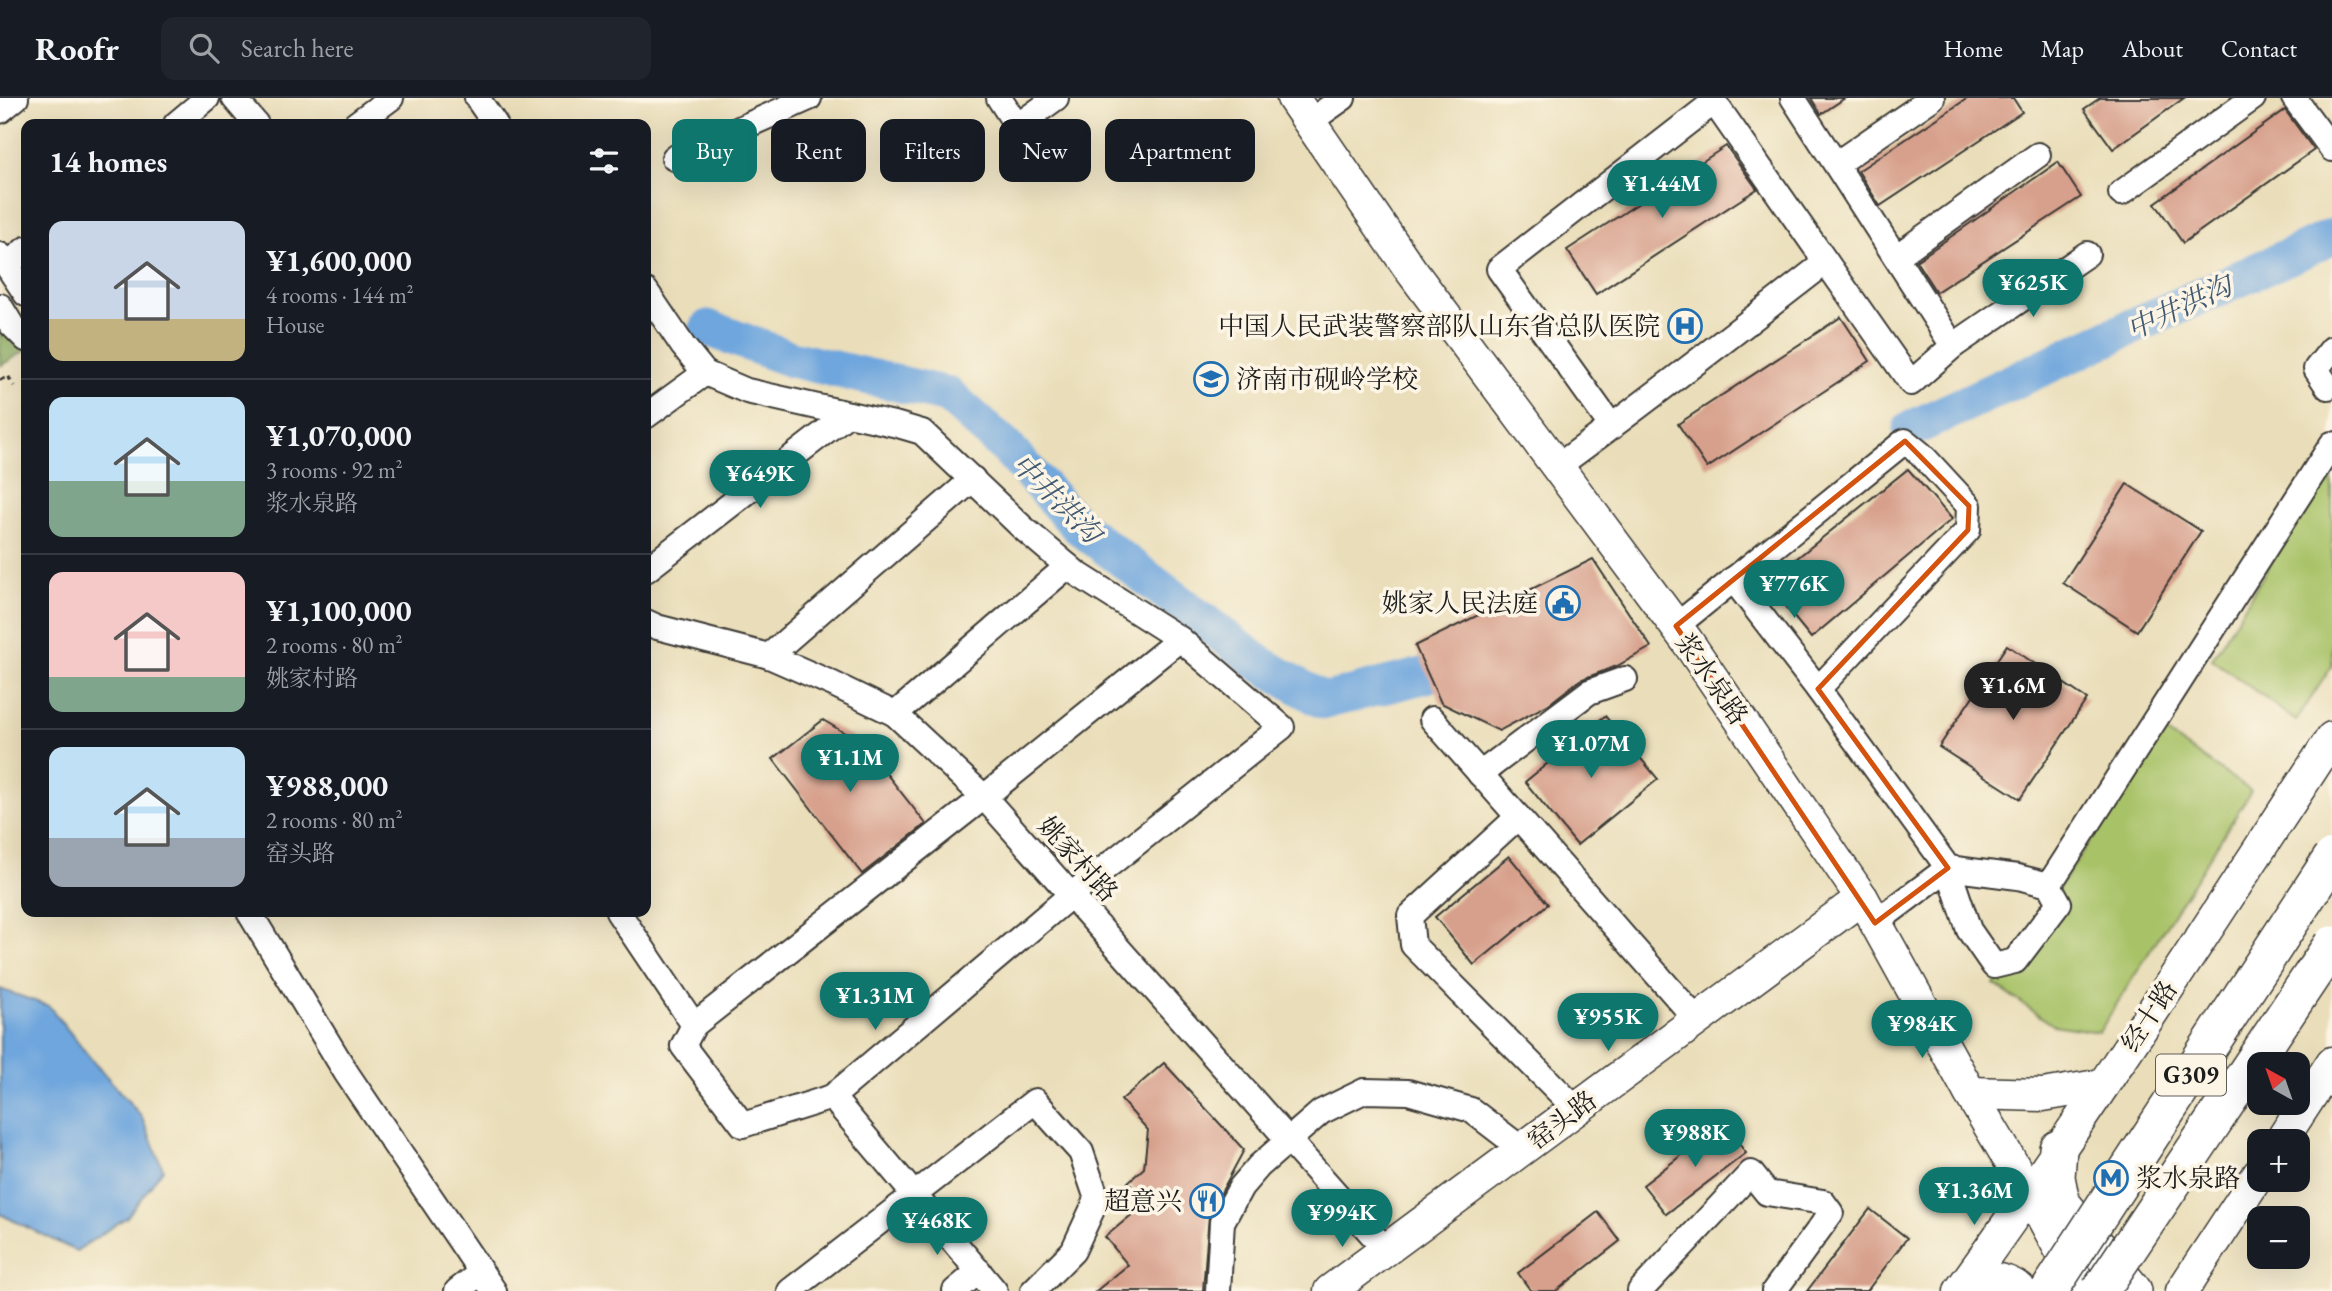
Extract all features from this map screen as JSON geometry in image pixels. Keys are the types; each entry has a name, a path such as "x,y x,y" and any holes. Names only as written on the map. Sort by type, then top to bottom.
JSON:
{"highway":[{"name":"G309","path":"2049,1291 2332,858"},
{"name":"G309","path":"2100,1291 2332,945"},
{"path":"2058,1149 2056,1177 2061,1203 2133,1291"},
{"path":"1963,1291 1977,1284 1995,1281 2018,1291"}],"main road":[{"name":"浆水泉路","path":"1301,110 1410,269 1675,626 1869,911 2083,1291"},
{"name":"经十路","path":"1963,1291 2103,1086 2332,738"},
{"name":"窑头路","path":"1329,1291 1697,1020 1869,911"},
{"path":"2289,1129 2332,1063"},
{"path":"1970,1093 2043,1095 2103,1086"},
{"path":"2182,1291 2247,1192"}],"street":[{"path":"0,111 16,98"},
{"path":"182,119 207,98"},
{"path":"234,98 252,119"},
{"path":"363,119 391,98"},
{"path":"477,98 492,119"},
{"path":"757,121 809,98"},
{"path":"999,98 1017,126 1056,98"},
{"path":"1301,110 1343,98"},
{"path":"1793,98 1953,346"},
{"path":"1836,164 1932,98"},
{"path":"2121,193 2253,98"},
{"path":"2294,98 2332,149"},
{"path":"1612,427 1499,269 1713,100 1911,383 1953,346 2087,254"},
{"path":"1896,257 2038,155"},
{"path":"21,251 3,260 21,287"},
{"path":"1558,466 1826,262"},
{"path":"651,299 682,346 705,373 747,391 922,432 1023,528 1068,566 1180,639 1282,727 1070,896 832,1097 743,1125 683,1046 694,1025 1180,639"},
{"path":"0,306 21,334"},
{"path":"2328,387 2316,369 2332,349"},
{"path":"651,412 705,373"},
{"path":"651,566 848,414"},
{"path":"1675,626 1905,441 1921,454 1969,506 1968,530 1818,689"},
{"path":"2049,885 2332,444"},
{"path":"769,656 973,479"},
{"path":"895,714 1068,566"},
{"path":"1733,579 1818,689 1948,868 1969,930 1994,966 2015,961 2059,903 2049,885 2018,877 1948,868 1869,911"},
{"name":"姚家村路","path":"655,625 769,656 895,714 984,797 1385,1250"},
{"path":"1480,774 1589,692 1625,679"},
{"path":"1432,719 1697,1020"},
{"path":"1518,817 1409,916 1413,945 1576,1109"},
{"path":"252,917 347,1074 487,1282 457,1291"},
{"path":"621,917 694,1025"},
{"path":"1218,1291 1222,1222 1241,1187 1259,1166 1321,1112 1364,1091 1408,1092 1471,1110 1522,1149"},
{"path":"832,1097 995,1291"},
{"path":"790,1291 1035,1101 1081,1152 1097,1199 1073,1251 1033,1291"},
{"path":"1640,1291 1751,1173 1767,1192 1823,1202 1831,1213 1774,1291"},
{"path":"954,1291 979,1272"}],"path":[{"path":"0,380 8,376 14,386"}],"highlighted area":[{"path":"1905,441 1969,506 1968,530 1818,689 1948,868 1875,923 1676,626"}],"green space":[{"path":"0,315 21,345 21,353 0,366"},
{"path":"2332,464 2332,666 2296,721 2212,659"},
{"path":"2164,731 2251,791 2099,1032 2053,1025 1994,984"}],"water":[{"path":"0,989 49,1006 142,1117 163,1169 127,1217 76,1251 0,1214"}],"building":[{"path":"1811,98 1845,98 1821,114"},
{"path":"1968,98 2013,98 2022,112 1880,206 1858,171"},
{"path":"2100,98 2184,98 2113,149 2084,109"},
{"path":"2285,110 2314,150 2183,243 2155,203"},
{"path":"1726,146 1757,189 1596,294 1567,250"},
{"path":"2058,162 2081,197 1936,292 1916,261"},
{"path":"1841,317 1870,361 1707,468 1678,424"},
{"path":"1908,469 1952,519 1811,638 1766,583"},
{"path":"2127,484 2201,531 2137,631 2063,583"},
{"name":"姚家人民法庭","path":"1593,559 1651,647 1617,666 1580,680 1549,704 1499,731 1441,703 1415,646"},
{"path":"2007,645 2087,699 2020,799 1939,747"},
{"path":"1605,716 1658,779 1577,845 1525,782"},
{"path":"823,720 863,744 926,824 862,874 773,759"},
{"path":"1509,856 1548,904 1474,965 1435,917"},
{"path":"1164,1063 1244,1150 1209,1215 1203,1291 1096,1291 1128,1265 1105,1237 1146,1203 1128,1182 1144,1168 1148,1130 1121,1100"},
{"path":"1723,1123 1746,1153 1666,1214 1643,1185"},
{"path":"1870,1209 1907,1238 1867,1291 1807,1291"},
{"path":"1598,1212 1620,1241 1556,1291 1531,1291 1518,1273"}],"waterway":[{"name":"中井洪沟","path":"1911,429 2332,237"},
{"name":"中井洪沟","path":"708,328 791,359 948,395 1009,450 1078,526 1259,663 1324,701 1426,675"}],"place":[{"name":"中国人民武装警察部队山东省总队医院","path":"1685,326"},
{"name":"济南市砚岭学校","path":"1211,379"},
{"name":"姚家人民法庭","path":"1563,603"},
{"name":"浆水泉路","path":"2111,1178"},
{"name":"超意兴","path":"1207,1201"}]}
